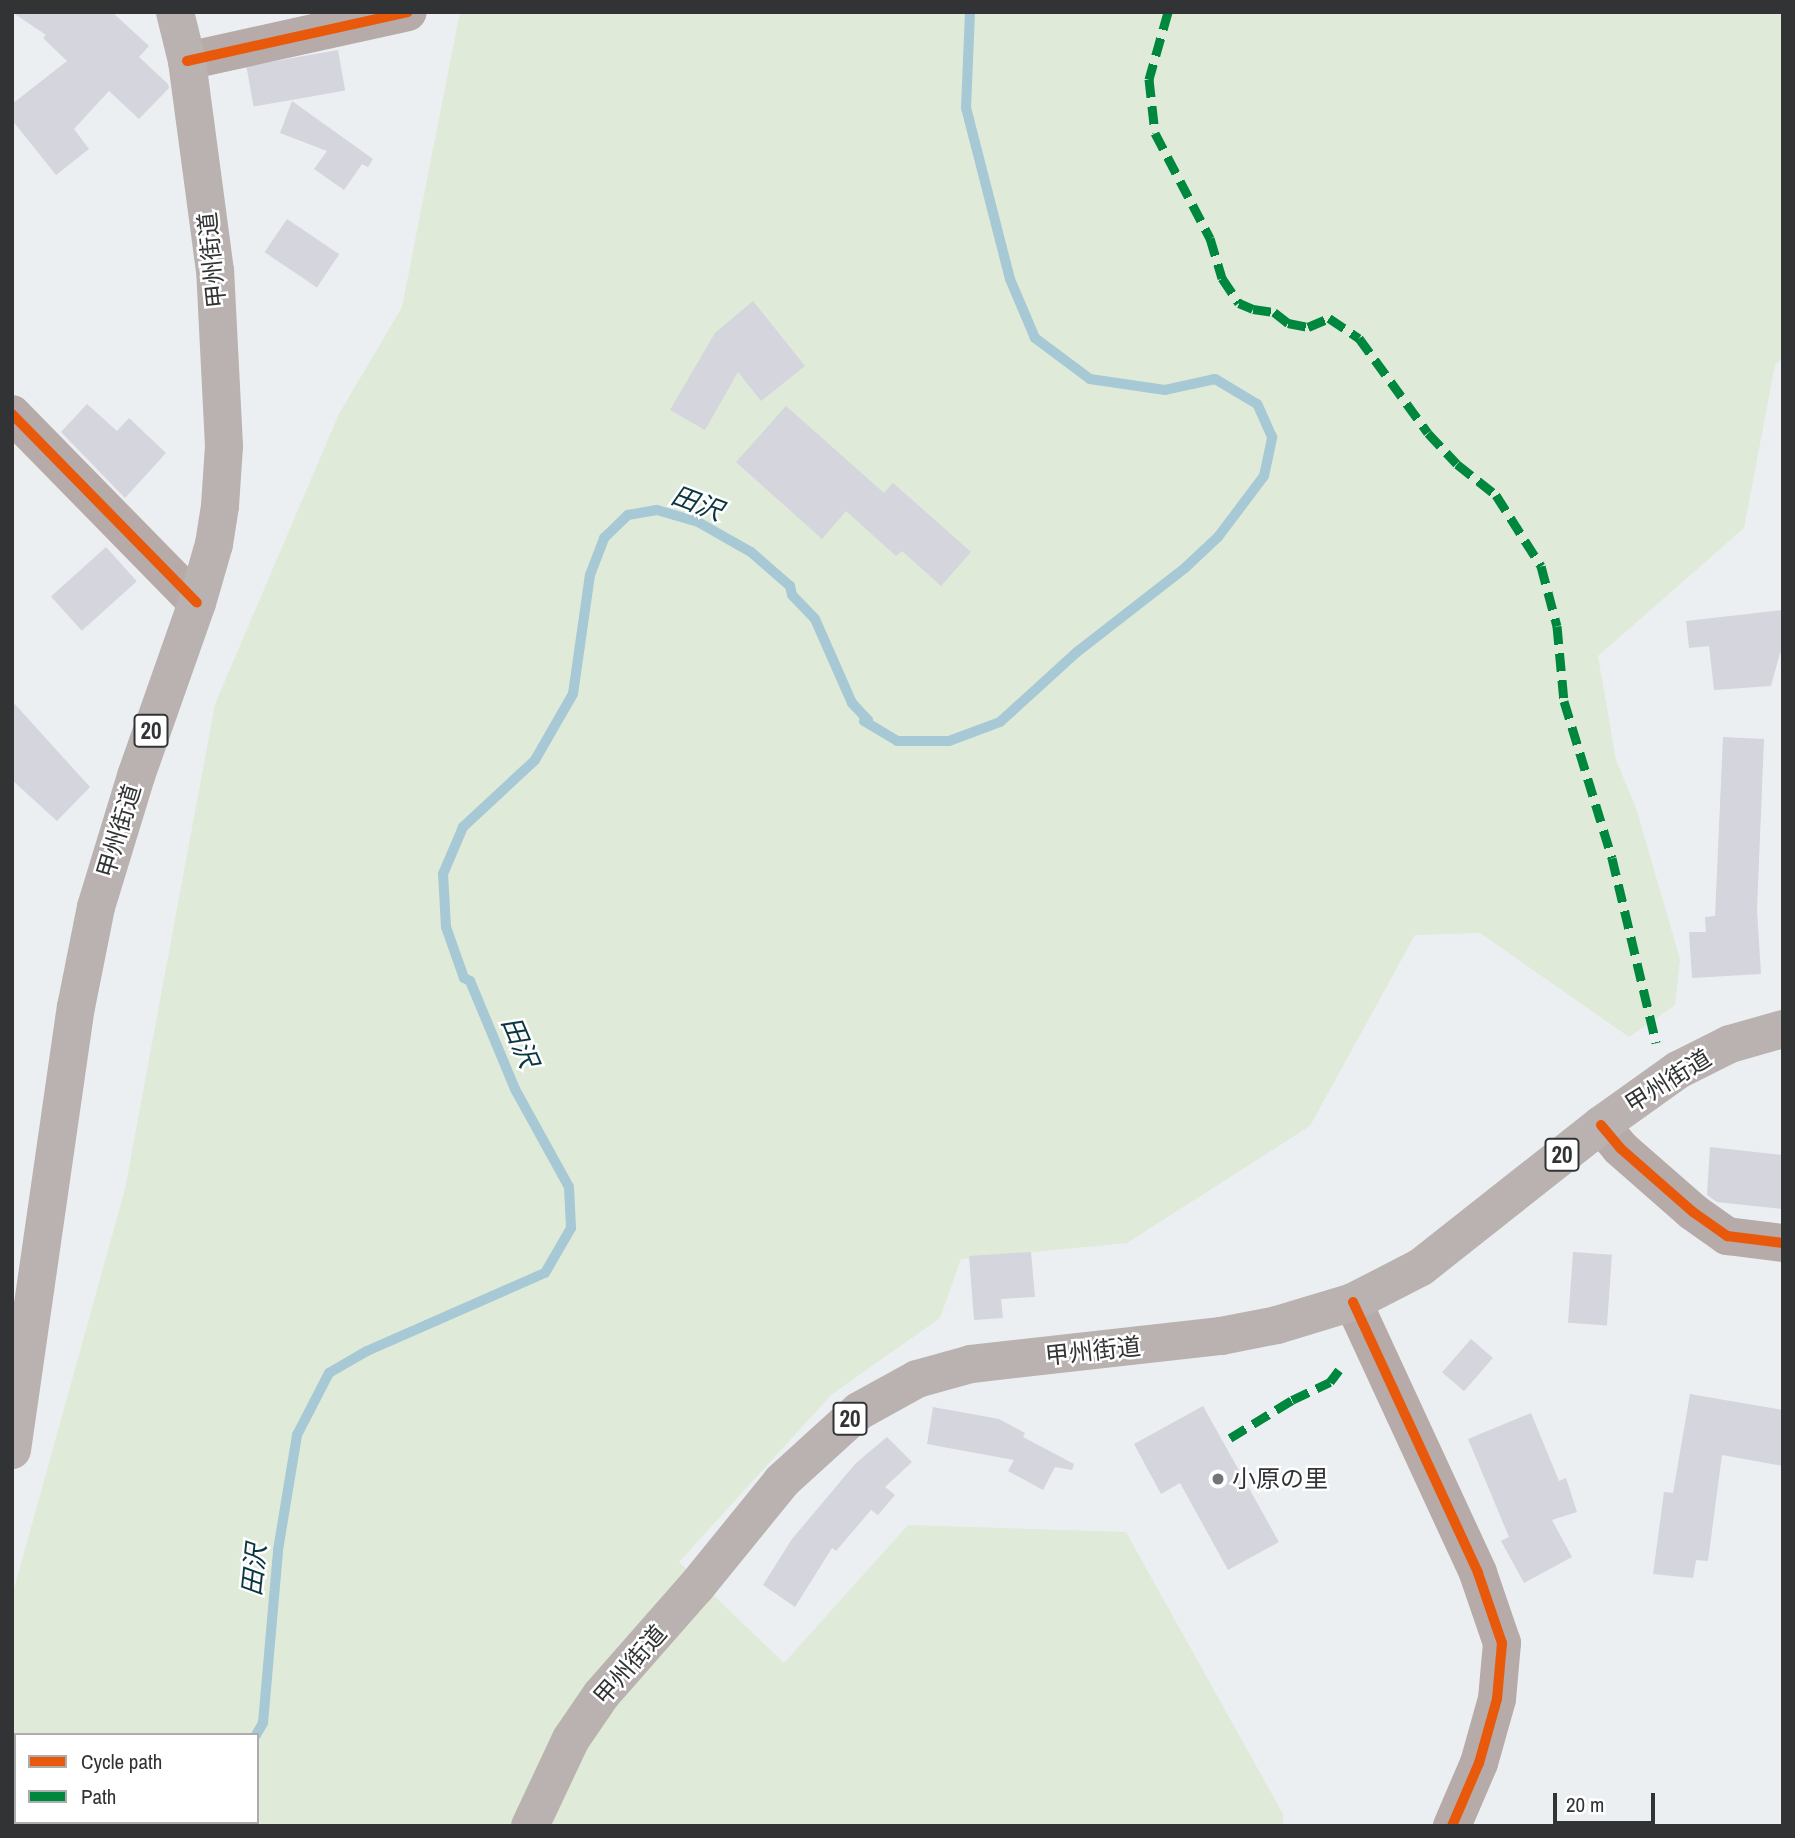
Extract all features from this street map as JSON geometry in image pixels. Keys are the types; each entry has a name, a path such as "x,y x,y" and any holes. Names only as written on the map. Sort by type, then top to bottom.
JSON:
{"highway":[{"name":"甲州街道","path":"12,1450 76,1007 96,907 136,776 197,603 214,544 220,506 224,446 215,271 187,61 175,12"},
{"name":"甲州街道","path":"530,1826 571,1739 601,1695 696,1587 782,1481 859,1410 917,1379 971,1364 1221,1336 1277,1325 1353,1302 1421,1267 1601,1125 1678,1070 1730,1044 1783,1029"}],"street":[{"path":"187,61 408,12"},
{"path":"12,414 197,603"},
{"path":"1601,1125 1620,1148 1693,1212 1727,1236 1783,1243"},
{"path":"1353,1302 1473,1562 1502,1643 1497,1699 1479,1763 1452,1826"}],"green space":[{"path":"460,12 1783,12 1783,358 1775,365 1744,528 1598,656 1616,760 1636,808 1680,959 1675,1005 1629,1037 1480,933 1415,935 1310,1126 1127,1243 961,1259 940,1318 831,1395 679,1562 784,1663 908,1525 1126,1532 1283,1814 1283,1826 12,1826 12,1596 125,1189 215,704 339,414 402,307"}],"building":[{"path":"12,12 112,12 149,46 139,57 169,88 139,119 109,91 74,129 89,149 56,175 12,120 12,104 67,61 43,38 46,35"},
{"path":"338,50 345,90 254,107 246,66"},
{"path":"292,101 373,159 368,167 362,164 344,190 314,169 327,151 280,133"},
{"path":"287,219 339,254 317,287 265,252"},
{"path":"753,301 805,366 761,401 738,372 705,430 670,410 715,333"},
{"path":"87,404 117,431 129,418 166,453 125,498 61,432"},
{"path":"786,406 884,493 893,483 971,552 941,586 902,551 896,556 846,511 822,539 736,462"},
{"path":"106,547 137,581 82,631 51,597"},
{"path":"1783,610 1783,653 1780,653 1771,686 1714,690 1709,646 1689,648 1686,621"},
{"path":"12,701 90,787 57,821 12,780"},
{"path":"1723,737 1764,739 1757,910 1761,974 1692,978 1689,932 1706,932 1705,917 1715,916"},
{"path":"1710,1147 1783,1155 1783,1209 1717,1202 1707,1195"},
{"path":"1031,1252 1035,1297 1001,1299 1003,1318 974,1320 969,1256"},
{"path":"1573,1252 1612,1255 1607,1326 1568,1323"},
{"path":"1471,1339 1493,1358 1464,1391 1442,1372"},
{"path":"1690,1394 1783,1410 1783,1466 1722,1455 1708,1561 1696,1560 1693,1578 1653,1574 1664,1492 1673,1493"},
{"path":"1203,1406 1279,1542 1228,1570 1180,1483 1161,1494 1134,1444"},
{"path":"933,1407 999,1419 1025,1433 1023,1437 1074,1464 1072,1470 1055,1467 1043,1490 1008,1471 1014,1460 927,1444"},
{"path":"1531,1413 1559,1481 1566,1478 1577,1512 1552,1520 1572,1557 1524,1583 1501,1541 1509,1537 1468,1439"},
{"path":"887,1437 912,1462 885,1487 895,1495 878,1515 871,1510 836,1551 832,1548 795,1607 763,1585 792,1539 856,1463"}],"waterway":[{"name":"田沢","path":"257,1733 263,1723 278,1550 297,1435 329,1373 367,1351 545,1273 571,1228 569,1187 515,1089 470,981 464,978 446,927 443,874 463,827 535,760 573,694 590,575 604,538 628,515 657,510 698,522 751,552 790,586 792,595 815,619 852,703 868,720 864,721 897,741 949,741 1000,722 1077,652 1186,567 1218,537 1264,476 1272,437 1257,404 1215,379 1165,390 1090,379 1035,338 1010,279 966,108 970,12"},
{"name":"田沢","path":"169,1826 173,1824"}],"marked path":[{"path":"1168,12 1149,79 1155,133 1210,238 1222,278 1239,303 1253,309 1274,312 1288,323 1308,327 1329,318 1359,338 1428,433 1457,464 1496,495 1541,566 1557,626 1564,701 1612,858 1656,1043"},
{"path":"1230,1438 1292,1400 1330,1382 1339,1370"}],"cycle path":[{"path":"187,61 408,12"},
{"path":"12,414 197,603"},
{"path":"1601,1125 1620,1148 1693,1212 1727,1236 1783,1243"},
{"path":"1353,1302 1478,1573 1502,1643 1497,1699 1479,1763 1452,1826"}],"place":[{"name":"小原の里","path":"1218,1479"}]}
